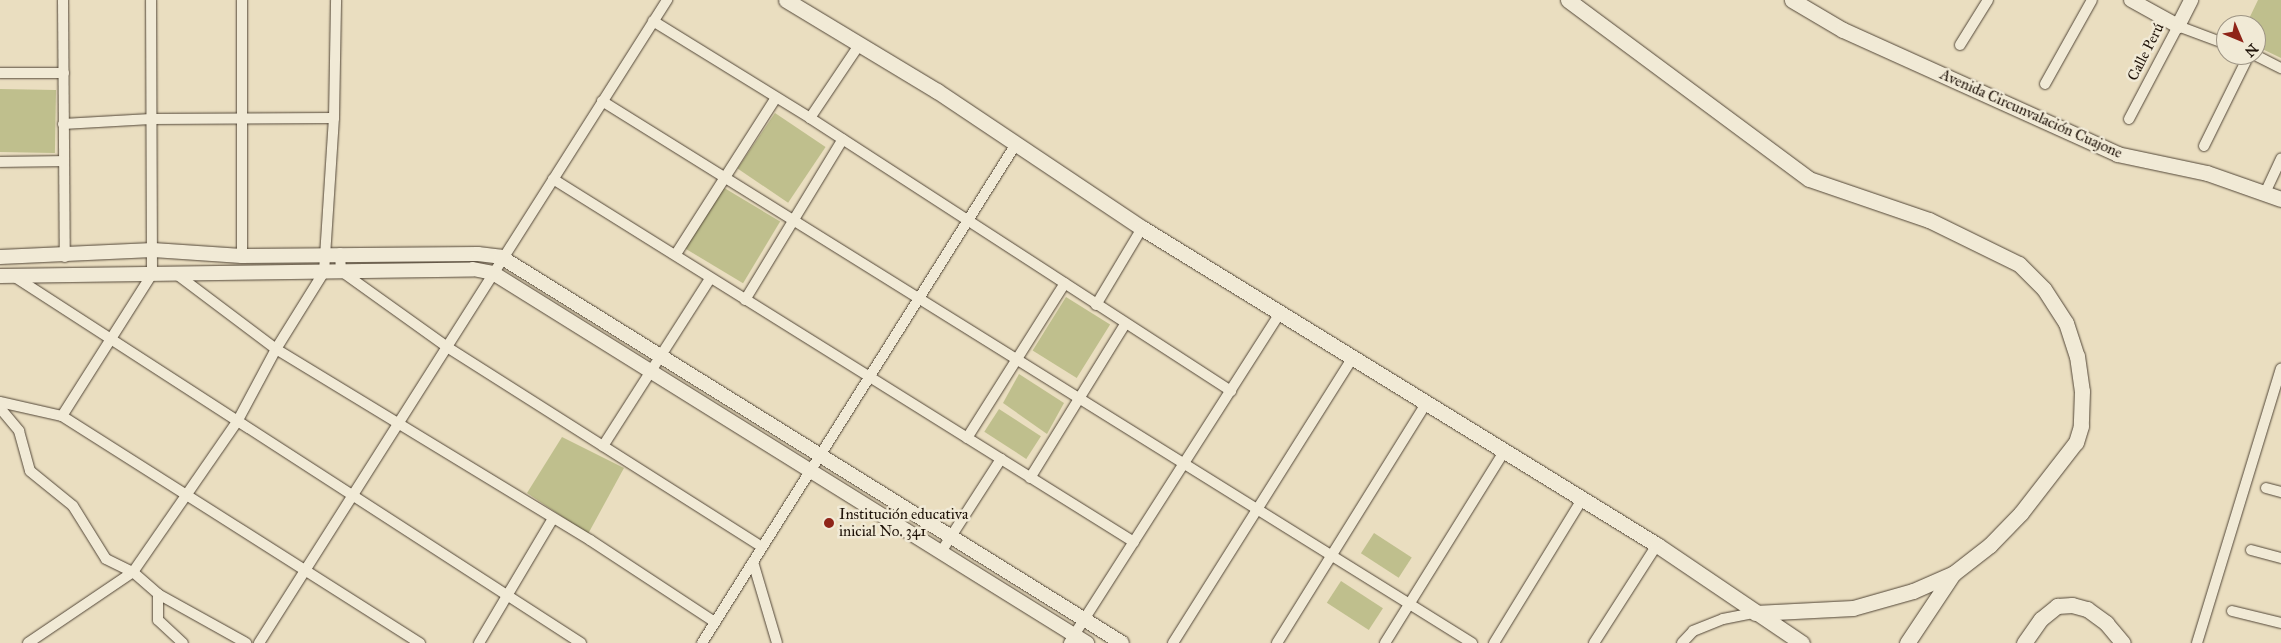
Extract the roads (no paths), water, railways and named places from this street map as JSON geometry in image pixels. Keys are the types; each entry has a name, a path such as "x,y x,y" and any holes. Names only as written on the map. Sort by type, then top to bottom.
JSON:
{"main road":[{"path":"786,0 1016,144 1142,228 1658,545 1802,643"},
{"path":"1568,0 1809,179 1929,220 1977,241 2020,264 2044,289 2066,323 2077,356 2082,390 2076,442 2021,513 1990,545 1954,573 1913,591 1853,608 1756,613"},
{"name":"Avenida Circunvalación Cuajone","path":"1792,0 1843,30 2117,154 2207,173 2281,199"},
{"path":"1907,643 1954,573"},
{"path":"2024,643 2041,620 2057,606 2072,605 2087,609 2106,623 2122,643"}],"street":[{"path":"63,0 65,257"},
{"path":"62,416 152,274 151,0"},
{"path":"242,0 242,256"},
{"path":"336,0 334,253 340,271 447,347 762,547"},
{"path":"259,643 350,496 447,347 501,257 667,0"},
{"path":"1960,45 1988,0"},
{"path":"2045,84 2092,0"},
{"path":"2131,0 2178,26 2216,40"},
{"name":"Calle Perú","path":"2129,119 2191,0"},
{"path":"653,20 775,99 810,118 967,222 1231,391"},
{"path":"810,118 859,45"},
{"path":"2266,60 2281,68"},
{"path":"2204,146 2244,65"},
{"path":"0,73 64,73"},
{"path":"676,254 775,99"},
{"path":"602,101 1472,643"},
{"path":"64,124 151,119 334,118"},
{"path":"745,300 842,139"},
{"path":"702,643 1016,144"},
{"path":"2265,193 2281,158"},
{"path":"0,162 64,161"},
{"path":"553,179 676,254 710,279 1134,542"},
{"path":"1096,305 1142,228"},
{"path":"0,257 65,257 153,250 242,256 334,253 501,257 1122,643"},
{"path":"28,643 133,572 237,422 276,348 334,253"},
{"path":"4,277 473,269 493,273 941,552 1072,639 1087,643"},
{"path":"175,274 276,348 396,425 715,622"},
{"path":"4,277 110,339 350,496 581,643"},
{"path":"603,446 710,279"},
{"path":"967,438 1065,284"},
{"path":"1072,639 1281,312"},
{"path":"1030,478 1125,324"},
{"path":"1173,643 1353,357"},
{"path":"2196,643 2281,369"},
{"path":"0,402 62,416 184,496 306,568 420,643"},
{"path":"1277,643 1426,404"},
{"path":"0,408 19,431 30,471 73,506 106,559 133,572 158,594 246,643"},
{"path":"1385,643 1504,452"},
{"path":"941,552 1001,459"},
{"path":"2266,488 2281,492"},
{"path":"1494,643 1583,498"},
{"path":"479,643 552,520"},
{"path":"1594,643 1658,545"},
{"path":"2251,550 2281,558"},
{"path":"752,562 777,643"},
{"path":"158,594 158,620 183,643"},
{"path":"2232,611 2281,623"},
{"path":"1682,643 1693,631 1723,619 1756,613"}],"place":[{"name":"Institución educativa inicial No. 341","path":"829,523"}]}
